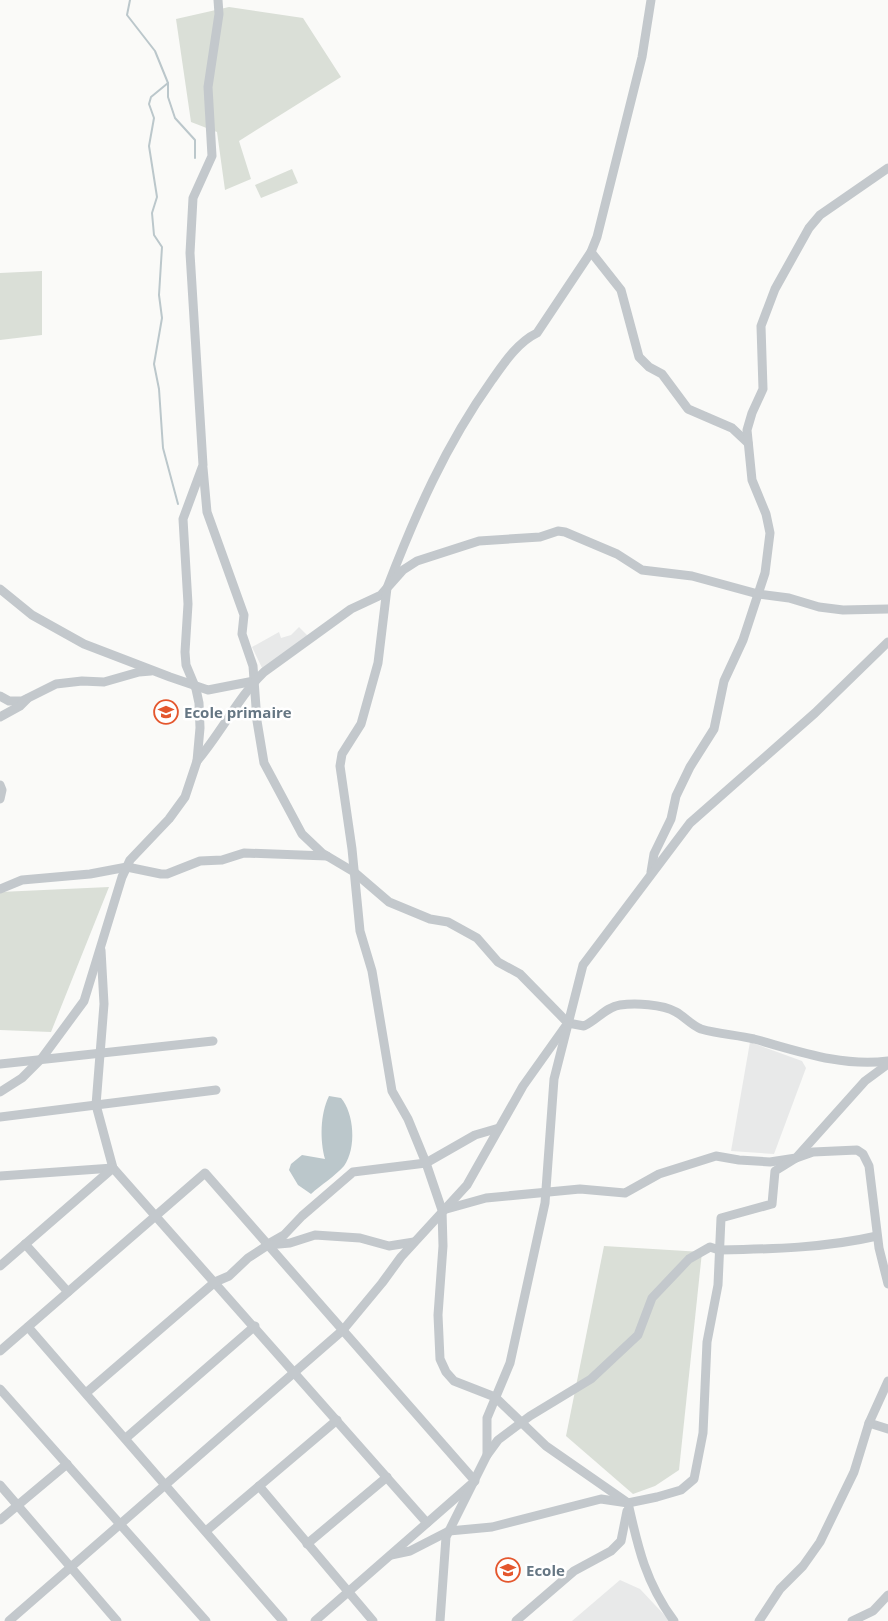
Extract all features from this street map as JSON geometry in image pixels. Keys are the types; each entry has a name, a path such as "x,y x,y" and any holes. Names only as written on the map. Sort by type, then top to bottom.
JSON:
{"street":[{"path":"218,0 218,14 208,87 212,156 193,198 190,253 206,512 244,615 242,634 252,666 257,721 264,763 302,834 327,856 354,872 389,902 430,919 448,922 477,938 498,962 520,974 568,1022 584,1026 610,1008 619,1005 664,1008 676,1012 701,1029 753,1039 807,1056 888,1063"},
{"path":"651,0 642,57 597,237 591,252 537,334 524,342 501,367 471,410 424,495 387,588 378,663 361,724 342,754 340,766 360,931 372,971 392,1091 408,1119 442,1210 438,1315 440,1359 446,1372 454,1382 494,1397 546,1446 628,1503 637,1547 657,1597 674,1621"},
{"path":"651,873 654,854 671,818 676,796 690,767 714,729 724,681 743,640 768,558 770,533 766,514 752,480 748,443 748,430 752,413 763,389 761,326 775,289 809,228 820,214 888,168"},
{"path":"591,252 621,290 640,357 649,367 662,374 688,409 732,428 748,443"},
{"path":"0,1092 22,1078 40,1060 75,1016 84,1001 110,910 127,867 185,797 197,761 200,728 199,703 186,665 185,652 188,604 184,519 203,465"},
{"path":"197,761 212,743 254,682 350,609 381,594 403,570 417,561 479,541 540,538 558,531 579,536 600,548 617,554 642,570 692,576 758,594 789,598 819,607 843,610 888,609"},
{"path":"0,589 32,615 84,644 154,671 208,690 254,682"},
{"path":"487,1455 487,1418 494,1397 510,1363 546,1192 554,1078 583,965 690,823 815,713 888,642"},
{"path":"0,696 10,700 22,701 56,684 82,680 104,682 139,672 154,671"},
{"path":"0,717 20,706 27,698"},
{"path":"0,786 2,790 0,799"},
{"path":"0,889 22,880 90,874 127,867 161,874 200,861 222,860 244,853 327,856"},
{"path":"100,945 104,986 96,1105 113,1168 255,1326 427,1523"},
{"path":"8,1621 343,1330 414,1242 467,1185 523,1086 568,1022"},
{"path":"0,1064 213,1041"},
{"path":"391,1555 410,1551 449,1531 492,1526 601,1499 628,1503 680,1490 694,1479 703,1434 707,1342 718,1285 720,1218 772,1204 775,1171 796,1158 865,1082 888,1063"},
{"path":"0,1117 216,1090"},
{"path":"86,1393 215,1282 229,1276 248,1258 284,1235 302,1216 353,1172 426,1163 475,1135 499,1128"},
{"path":"442,1210 486,1198 546,1192 580,1189 625,1193 659,1174 716,1156 770,1162 796,1158 813,1152 857,1150 863,1154 869,1166 877,1236 888,1284"},
{"path":"0,1176 113,1168"},
{"path":"0,1266 113,1168"},
{"path":"0,1352 205,1173 475,1481"},
{"path":"268,1244 290,1243 315,1235 360,1238 389,1246 414,1242"},
{"path":"440,1621 446,1537 487,1455 498,1440 591,1378 638,1336 652,1298 689,1259 710,1248 719,1250 794,1248 851,1242 877,1236"},
{"path":"25,1244 68,1292"},
{"path":"126,1438 255,1326"},
{"path":"28,1327 283,1621"},
{"path":"759,1621 780,1588 803,1566 820,1542 854,1472 869,1423 888,1381"},
{"path":"0,1389 206,1621"},
{"path":"206,1531 337,1420"},
{"path":"869,1423 888,1429"},
{"path":"0,1520 66,1464"},
{"path":"307,1544 387,1477"},
{"path":"315,1621 475,1481"},
{"path":"0,1485 117,1621"},
{"path":"259,1486 347,1593 373,1621"},
{"path":"516,1621 574,1571 611,1551 621,1541 628,1503"},
{"path":"852,1621 873,1611 888,1595"}],"shaded area":[{"path":"229,7 303,18 341,77 239,141 251,179 225,190 217,132 191,122 176,19"},
{"path":"292,169 298,183 261,198 255,185"},
{"path":"42,271 42,335 0,340 0,273"},
{"path":"299,627 311,639 264,672 252,647 279,632 281,638 291,635"},
{"path":"109,887 51,1032 0,1030 0,892"},
{"path":"750,1042 802,1061 806,1068 774,1154 731,1151"},
{"path":"329,1096 341,1098 349,1112 352,1131 351,1150 344,1166 311,1194 298,1185 289,1170 291,1164 302,1155 325,1159 322,1144 322,1128 324,1111"},
{"path":"604,1246 702,1252 679,1470 655,1486 633,1494 566,1436"},
{"path":"620,1580 640,1589 670,1621 572,1621"}],"waterway":[{"path":"130,0 127,15 155,51 168,83 168,97 175,118 195,140 195,158"},
{"path":"168,83 151,97 149,104 154,118 149,146 157,197 152,213 154,235 162,247 159,295 162,318 154,364 159,389 163,448 178,504"}],"place":[{"name":"Ecole primaire","path":"166,712"},
{"name":"Ecole","path":"508,1570"}]}
